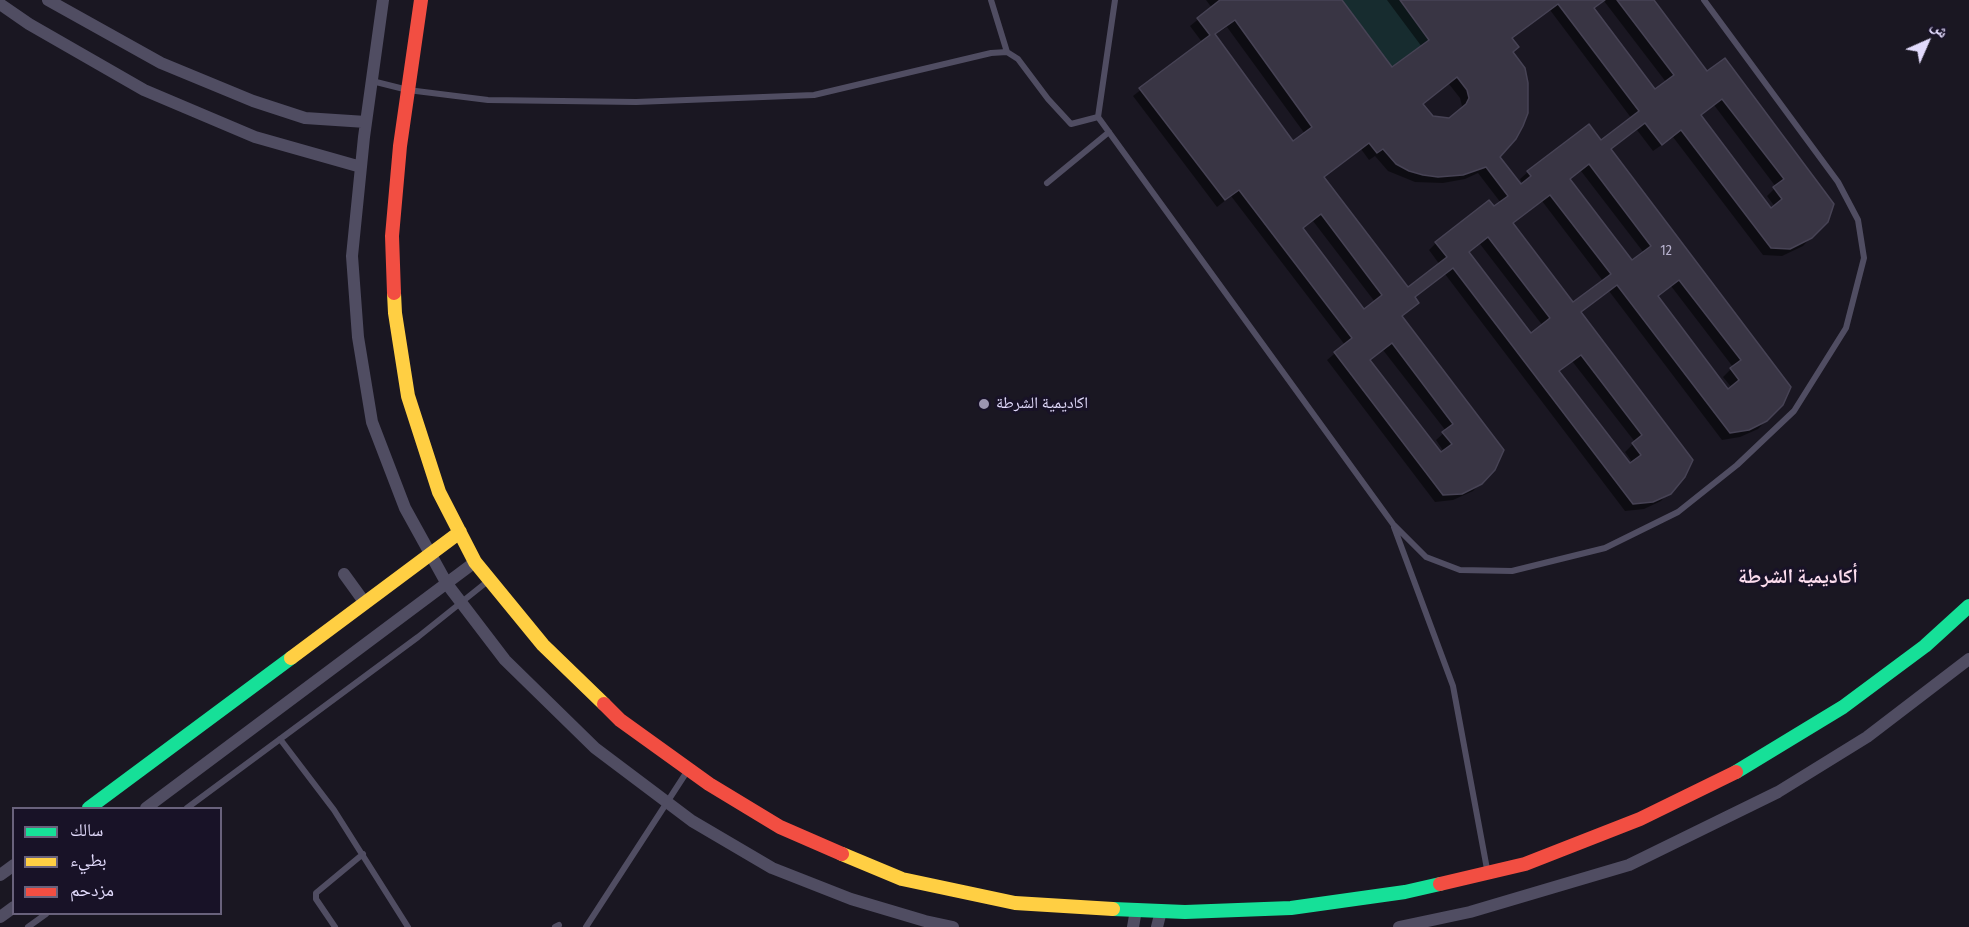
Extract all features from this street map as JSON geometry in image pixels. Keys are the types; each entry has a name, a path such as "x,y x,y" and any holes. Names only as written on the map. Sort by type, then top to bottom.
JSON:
{"street":[{"path":"48,0 161,63 253,101 305,118 366,122"},
{"path":"383,0 366,122 352,255 358,337 372,422 405,508 447,584 505,660 595,748 692,821 772,867 851,899 953,927"},
{"path":"421,0 400,146 392,236 395,313 408,396 439,492 475,562 543,645 621,720 709,784 780,827 902,879 1015,903 1161,911 1291,908 1406,892 1525,864 1640,819 1749,766 1843,707 1925,646 1969,606"},
{"path":"0,4 29,24 144,90 255,137 361,167"},
{"path":"90,807 460,532"},
{"path":"147,807 475,562"},
{"path":"344,574 365,603"},
{"path":"1399,927 1470,912 1629,865 1778,792 1867,737 1969,658"},
{"path":"1133,927 1136,910"},
{"path":"1157,927 1161,911"}],"lane":[{"path":"992,0 1007,52"},
{"path":"1115,0 1098,117 1393,524 1426,557 1460,570 1512,571 1605,548 1678,512 1737,465 1794,411 1846,328 1864,258 1858,220 1838,182 1704,0"},
{"path":"372,81 408,90 488,100 636,102 814,95 991,53 1007,52 1018,59 1048,99 1071,124 1098,117"},
{"path":"1047,183 1109,132"},
{"path":"1393,524 1453,686 1487,873"},
{"path":"188,807 418,637 489,581"},
{"path":"280,739 334,810 408,927"},
{"path":"586,927 689,770"},
{"path":"335,927 316,899 316,893 363,854"},
{"path":"28,927 45,915"}],"green space":[{"path":"1342,0 1400,0 1429,40 1392,67"}],"building":[{"path":"1220,0 1342,0 1392,67 1429,40 1400,0 1605,0 1594,8 1655,89 1674,75 1617,0 1654,0 1707,71 1725,58 1834,204 1828,222 1812,238 1790,249 1771,248 1681,130 1662,145 1645,123 1611,149 1791,387 1783,405 1767,421 1749,430 1730,433 1617,285 1581,312 1693,460 1685,477 1671,494 1653,502 1633,504 1453,268 1415,297 1419,303 1402,316 1504,450 1495,470 1482,484 1462,494 1443,495 1334,352 1352,338 1239,190 1225,200 1139,88 1210,35 1197,18","holes":["1558,4 1639,111 1601,140 1589,124 1527,171 1531,176 1521,184 1500,157 1516,139 1528,113 1528,83 1525,68 1513,52 1519,47 1512,38","1235,20 1312,127 1293,141 1215,34","1457,77 1467,90 1469,98 1466,104 1449,118 1433,116 1423,104","1722,99 1784,179 1773,187 1782,199 1771,208 1701,115","1369,143 1377,153 1383,149 1396,164 1423,175 1438,177 1463,175 1486,167 1508,196 1494,206 1489,200 1435,242 1447,257 1408,287 1324,177","1589,164 1651,246 1632,260 1570,179","1550,195 1611,274 1573,302 1513,223","1321,214 1382,295 1364,309 1303,228","1488,237 1550,318 1531,333 1469,252","1679,280 1741,360 1730,368 1739,380 1728,389 1658,296","1392,343 1453,424 1442,432 1452,444 1441,452 1370,360","1581,355 1642,435 1632,443 1641,455 1630,463 1559,371"]}],"traffic: fast":[{"path":"1736,772 1843,707 1925,646 1969,606"},
{"path":"90,807 291,658"},
{"path":"1113,909 1185,912 1291,908 1405,892 1440,884"}],"traffic: slow":[{"path":"394,293 408,396 439,492 475,562 543,645 604,704"},
{"path":"291,658 460,532"},
{"path":"842,854 902,879 1015,903 1113,909"}],"traffic: jam":[{"path":"394,293 392,236 400,146 421,0"},
{"path":"604,704 620,720 709,784 780,827 842,854"},
{"path":"1440,884 1525,864 1640,819 1736,772"}],"place":[{"name":"اكاديمية الشرطة","path":"984,404"}],"district":[{"name":"أكاديمية الشرطة","path":"1798,577"}]}
